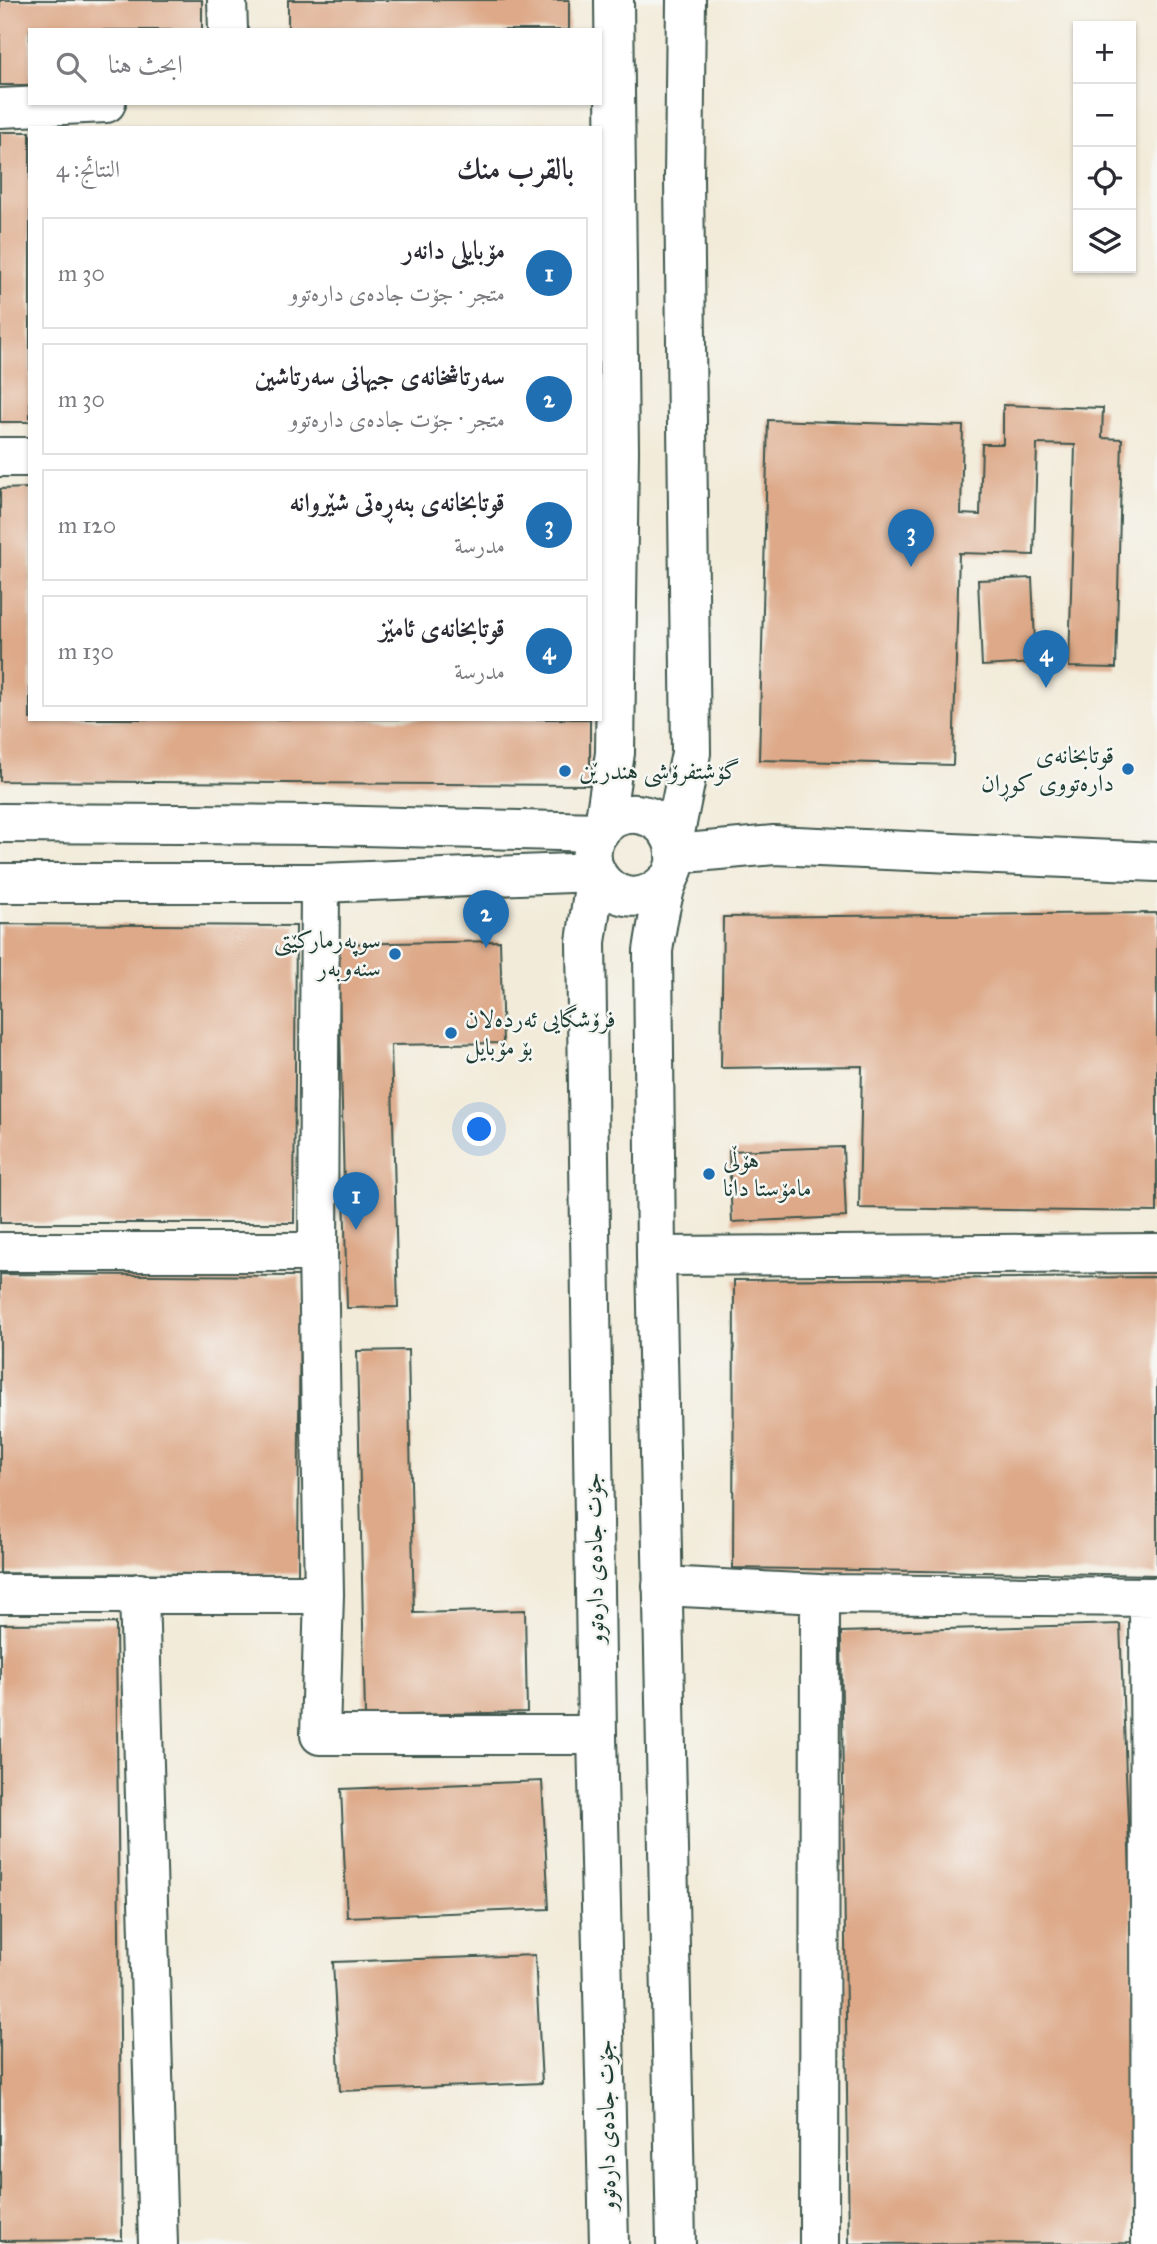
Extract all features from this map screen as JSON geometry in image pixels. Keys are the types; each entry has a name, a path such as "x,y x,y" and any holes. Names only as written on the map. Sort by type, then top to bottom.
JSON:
{"street":[{"path":"227,0 228,28"},
{"path":"0,823 601,829 621,816 642,814 660,824 671,860 650,894 629,897 609,890 596,872 592,852 601,829 615,753 607,93 614,0"},
{"path":"676,2244 656,1256 653,951 691,753 684,179 686,0"},
{"path":"0,108 64,105"},
{"path":"0,457 28,457"},
{"path":"671,860 774,845 1157,862"},
{"path":"0,883 320,883 596,872"},
{"name":"جۆت جادەی دارەتوو","path":"596,872 586,942 597,1735 609,2244"},
{"path":"320,883 318,1252 324,1594 320,1735 597,1735"},
{"path":"0,1252 318,1252"},
{"path":"656,1256 1157,1253"},
{"path":"662,1586 820,1594 1153,1597 1151,2244"},
{"path":"139,1593 158,2244"},
{"path":"0,1594 324,1594"},
{"path":"819,2244 820,1594"}],"building":[{"path":"0,0 202,0 202,28 28,28 28,85 0,85"},
{"path":"288,0 569,0 569,28 288,28"},
{"path":"0,132 28,132 28,422 0,422"},
{"path":"1003,405 1103,408 1102,438 1122,439 1116,668 1069,667 1075,445 1037,444 1034,555 959,553 953,765 759,760 768,420 963,426 961,514 980,515 982,444 1003,444"},
{"path":"28,488 28,721 590,721 590,785 0,781 0,489"},
{"path":"1032,578 1036,663 982,666 978,580"},
{"path":"1157,913 1157,1212 859,1208 862,1066 721,1068 723,917"},
{"path":"0,924 296,926 294,1223 0,1223"},
{"path":"500,941 503,1043 391,1045 398,1307 347,1308 338,944"},
{"path":"843,1147 846,1217 732,1222 729,1151"},
{"path":"0,1274 300,1276 298,1574 0,1573"},
{"path":"1157,1277 1157,1575 733,1568 734,1280"},
{"path":"408,1350 414,1613 525,1610 527,1712 365,1716 357,1351"},
{"path":"116,1623 122,2240 0,2241 0,1624"},
{"path":"1120,1624 1132,1922 1132,2243 849,2244 841,1632"},
{"path":"542,1781 549,1909 347,1917 341,1789"},
{"path":"535,1955 542,2083 340,2091 333,1962"}],"place":[{"name":"قوتابخانەی بنەڕەتی شێروانە","path":"911,567"},
{"name":"قوتابخانەی ئامێز","path":"1046,688"},
{"name":"قوتابخانەی دارەتووی کوڕان","path":"1128,769"},
{"name":"گۆشتفرۆشی هندرێن","path":"565,771"},
{"name":"سەرتاشخانەی جیهانی سەرتاشین","path":"486,948"},
{"name":"سوپەرمارکێتی سنەوبەر","path":"395,954"},
{"name":"فرۆشگایی ئەردەلان بۆ مۆبایل","path":"451,1033"},
{"name":"هۆڵی مامۆستا دانا","path":"709,1174"},
{"name":"مۆبایلی دانەر","path":"356,1230"}]}
